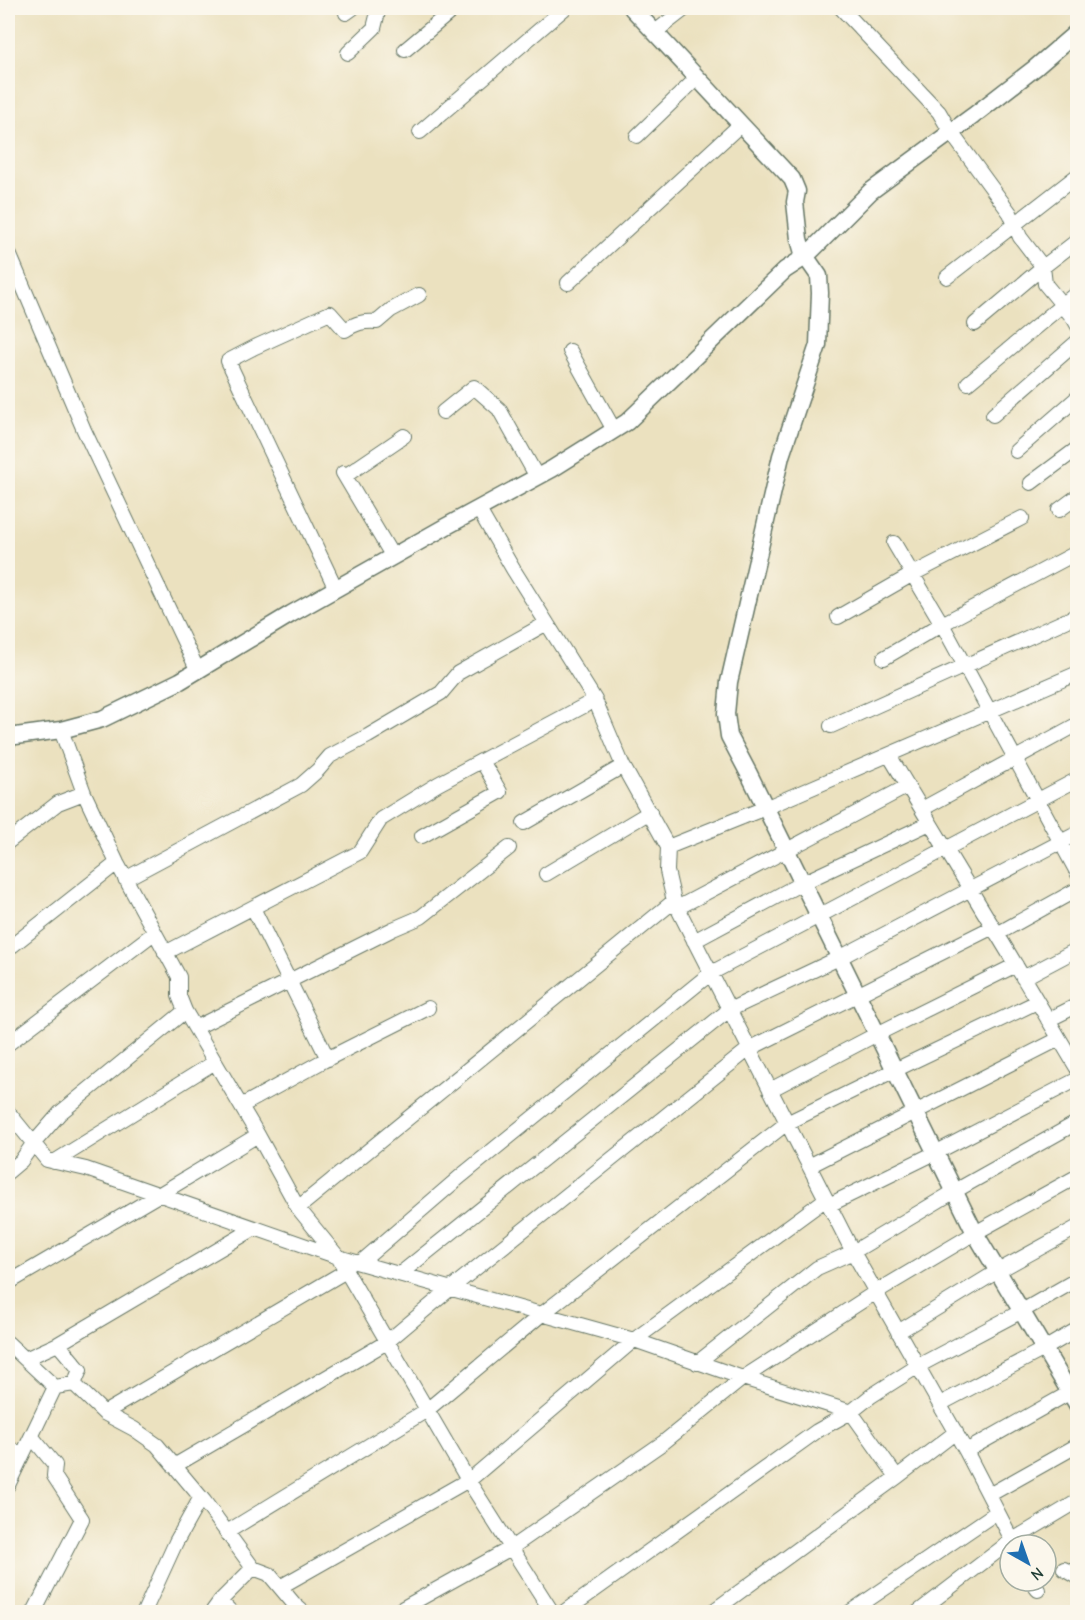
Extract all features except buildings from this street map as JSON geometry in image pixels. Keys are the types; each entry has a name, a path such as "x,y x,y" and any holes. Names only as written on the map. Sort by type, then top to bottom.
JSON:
{"street":[{"path":"348,53 374,27 379,8"},
{"path":"405,50 455,8"},
{"path":"632,8 792,179 797,191 795,202 805,257 819,276 818,345 781,456 729,682 726,714 729,736 975,1233 1044,1349 1075,1396 966,1451"},
{"path":"655,32 686,8"},
{"path":"841,8 939,112 950,131 1010,213 1020,237 1043,267 1045,284 1074,319 1077,326"},
{"path":"420,132 556,10"},
{"path":"8,737 61,730 102,719 180,681 336,589 537,477 627,422 785,270 805,257 871,191 950,131 974,116 1077,31"},
{"path":"637,136 698,77"},
{"path":"568,283 740,124"},
{"path":"947,277 1077,175"},
{"path":"975,324 1077,240"},
{"path":"8,251 84,430 198,671"},
{"path":"968,383 1077,292"},
{"path":"336,589 228,360 330,313 345,330 355,323 377,322 391,310 419,295"},
{"path":"993,415 1077,341"},
{"path":"570,351 614,430"},
{"path":"443,412 474,387 499,410 537,477"},
{"path":"1016,451 1077,398"},
{"path":"393,557 344,474 404,436"},
{"path":"1031,483 1077,448"},
{"path":"1059,510 1077,496"},
{"path":"478,510 595,700 623,766 668,847 668,872 675,904 853,1252 956,1432 1007,1533"},
{"path":"838,617 913,574 1022,518"},
{"path":"894,543 942,624 1077,874"},
{"path":"884,658 942,624 1077,552"},
{"path":"831,726 1077,615"},
{"path":"125,879 301,785 330,756 441,693 458,673 547,623"},
{"path":"668,847 765,808 1077,673"},
{"path":"165,953 360,852 381,819 438,784 595,700"},
{"path":"921,809 1077,724"},
{"path":"61,730 84,793 117,863 179,977 179,996 185,1011 298,1208 338,1257 468,1480 552,1612"},
{"path":"889,754 1076,1064"},
{"path":"422,836 500,792 482,761"},
{"path":"524,823 623,766"},
{"path":"360,1263 461,1176 711,973 1077,779"},
{"path":"298,1208 675,904 786,850 908,786"},
{"path":"8,842 58,803 84,793"},
{"path":"546,874 650,812"},
{"path":"694,940 802,883 930,823"},
{"path":"400,1274 729,1010 839,958 1077,833"},
{"path":"195,1028 393,928 421,917 509,848"},
{"path":"8,949 117,863"},
{"path":"174,1466 387,1342 450,1288 749,1049 857,994 1077,889"},
{"path":"253,908 328,1059"},
{"path":"8,1044 154,933"},
{"path":"1023,978 1077,948"},
{"path":"770,1090 1016,965"},
{"path":"227,1532 427,1410 542,1314 788,1124 1037,1002"},
{"path":"1048,1020 1077,1005"},
{"path":"241,1106 428,1008"},
{"path":"8,1172 21,1161 60,1113 185,1011"},
{"path":"810,1166 1059,1039"},
{"path":"54,1162 215,1062"},
{"path":"280,1587 468,1480 634,1341 828,1202 935,1152 1077,1079"},
{"path":"8,1112 47,1160 86,1169 338,1257 634,1341 851,1412 897,1477"},
{"path":"697,1363 817,1268 853,1252 1077,1122"},
{"path":"8,1283 258,1135"},
{"path":"396,1612 511,1548 664,1442 743,1378 876,1292 1077,1176"},
{"path":"898,1332 998,1271 1077,1227"},
{"path":"25,1359 58,1344 255,1228"},
{"path":"104,1413 346,1271"},
{"path":"564,1612 817,1431 851,1412 871,1396 918,1366 1077,1279"},
{"path":"940,1404 1077,1329"},
{"path":"8,1343 55,1387"},
{"path":"58,1344 80,1370 74,1384"},
{"path":"74,1384 104,1413 134,1429 157,1445 201,1497 253,1568 269,1574 303,1612"},
{"path":"55,1387 74,1384"},
{"path":"8,1485 55,1387"},
{"path":"712,1612 956,1432"},
{"path":"32,1437 55,1465 54,1476 82,1519 34,1612"},
{"path":"989,1495 1077,1445"},
{"path":"8,1447 22,1456"},
{"path":"144,1612 176,1542 201,1497"},
{"path":"1027,1533 1077,1501"},
{"path":"850,1612 997,1512"},
{"path":"918,1612 998,1553"},
{"path":"231,1612 216,1607 253,1568"},
{"path":"1064,1569 1077,1577"}]}
